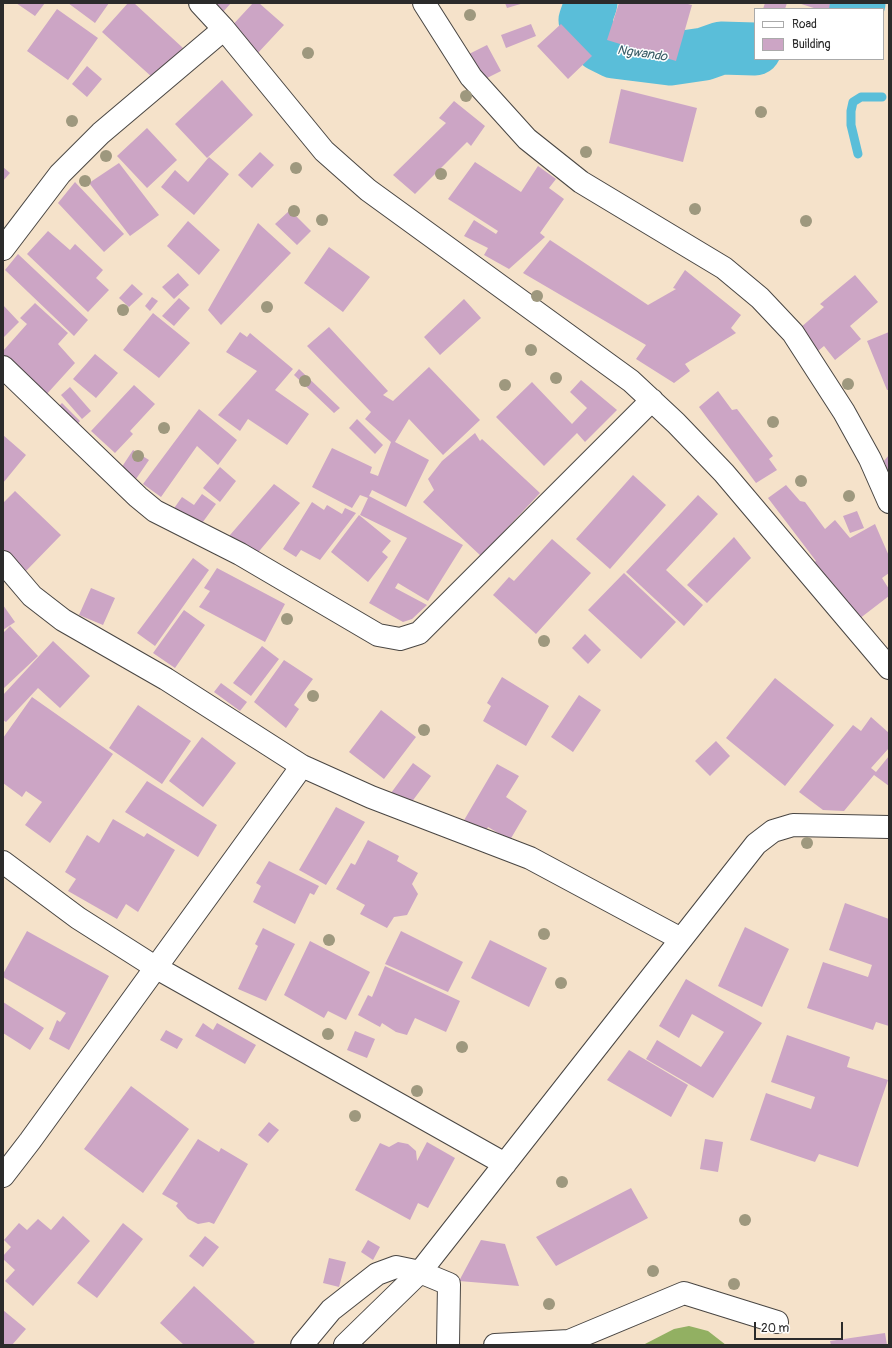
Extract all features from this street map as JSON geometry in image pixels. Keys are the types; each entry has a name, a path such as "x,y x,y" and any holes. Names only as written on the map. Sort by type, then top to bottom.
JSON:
{"street":[{"path":"200,3 224,29 324,151 368,190 631,381 652,400 724,473 889,668"},
{"path":"424,3 471,77 527,139 581,182 724,268 760,298 793,333 844,412 870,459 889,502"},
{"path":"3,249 60,174 101,133 224,29"},
{"path":"3,367 138,497 155,511 240,554 378,635 400,639 419,633 652,400"},
{"path":"3,562 32,596 63,620 166,679 302,766 371,797 530,858 681,939"},
{"path":"3,1176 302,766"},
{"path":"345,1345 420,1272 756,844 774,831 793,826 889,827"},
{"path":"3,862 78,918 155,967 505,1164"},
{"path":"302,1345 331,1310 377,1274 396,1267 420,1272 449,1284 448,1345"},
{"path":"495,1345 569,1341 684,1293 777,1322"}],"green space":[{"path":"689,1326 708,1331 726,1345 643,1345 674,1329"}],"building":[{"path":"16,3 45,3 35,16"},
{"path":"68,3 109,3 95,23"},
{"path":"128,3 134,3 183,48 153,78 102,32"},
{"path":"201,3 231,3 215,21"},
{"path":"253,3 259,3 284,25 256,55 228,30"},
{"path":"505,3 524,3 507,8"},
{"path":"619,3 684,3 692,5 676,61 607,40"},
{"path":"765,3 787,3 785,8 763,8"},
{"path":"798,3 830,3 829,8 814,8"},
{"path":"57,9 98,38 68,80 27,51"},
{"path":"531,24 536,36 506,48 501,35"},
{"path":"561,24 592,56 568,79 537,46"},
{"path":"487,45 501,71 481,81 467,55"},
{"path":"87,66 102,79 87,97 72,84"},
{"path":"222,80 253,115 207,158 175,124"},
{"path":"621,89 697,108 683,162 609,143"},
{"path":"454,101 485,126 471,146 467,142 415,194 393,175 446,123 439,118"},
{"path":"147,128 177,160 147,188 117,156"},
{"path":"260,152 274,165 252,188 238,175"},
{"path":"209,157 229,174 194,215 161,187 175,170 188,182"},
{"path":"475,162 521,192 538,166 556,179 549,188 564,199 540,233 545,237 509,269 484,255 488,248 464,236 474,220 496,234 498,231 448,199"},
{"path":"119,163 159,215 130,236 89,183"},
{"path":"3,167 10,173 3,181"},
{"path":"75,182 124,234 104,252 58,203"},
{"path":"290,210 311,231 297,245 275,224"},
{"path":"188,221 220,250 199,275 167,246"},
{"path":"258,223 291,253 221,325 208,310"},
{"path":"48,231 70,250 75,244 103,270 96,278 109,290 88,312 27,254"},
{"path":"550,240 648,305 676,289 673,288 685,270 741,315 731,328 736,333 685,364 690,371 674,383 636,359 646,345 523,273"},
{"path":"329,247 370,277 343,312 304,283"},
{"path":"18,254 88,320 74,336 5,270"},
{"path":"178,273 189,285 174,299 162,287"},
{"path":"855,275 878,302 850,326 861,339 835,360 824,346 818,351 799,329 824,307 820,304"},
{"path":"132,284 143,294 129,307 119,298"},
{"path":"152,297 158,301 150,311 145,306"},
{"path":"179,298 190,308 174,326 162,316"},
{"path":"464,299 481,318 440,355 424,337"},
{"path":"35,303 68,333 58,344 75,363 45,396 3,365 3,351 27,324 20,318"},
{"path":"3,305 19,322 3,338"},
{"path":"153,313 190,343 159,378 123,350"},
{"path":"329,327 388,391 383,395 393,401 429,367 480,420 443,455 409,419 395,442 429,460 406,507 372,490 369,496 463,545 428,601 398,583 395,588 427,605 412,619 403,622 369,603 407,538 360,515 368,498 360,495 352,508 312,487 332,448 372,467 370,473 378,476 391,442 365,419 371,412 307,346"},
{"path":"240,332 247,337 250,333 293,369 275,390 309,414 287,445 248,419 240,431 218,415 257,371 226,352"},
{"path":"889,332 889,390 887,390 867,341"},
{"path":"95,354 118,373 96,398 73,379"},
{"path":"299,369 340,408 334,413 294,375"},
{"path":"581,380 617,410 585,442 577,433 544,466 496,417 532,382 572,424 587,408 570,392"},
{"path":"134,385 155,404 130,431 133,434 115,453 91,431"},
{"path":"70,387 91,411 82,419 61,395"},
{"path":"718,391 732,410 737,409 773,456 769,459 777,470 756,483 699,407"},
{"path":"62,403 80,421 71,431 52,413"},
{"path":"199,409 237,440 218,465 197,446 161,497 143,484"},
{"path":"357,419 383,445 375,454 349,428"},
{"path":"475,433 480,441 482,439 540,493 481,556 423,502 434,490 428,479 442,461"},
{"path":"3,435 26,455 3,483"},
{"path":"133,450 149,460 125,495 110,485"},
{"path":"889,455 889,474 883,468 886,465 883,462"},
{"path":"220,467 236,481 220,502 203,488"},
{"path":"633,475 666,505 610,569 576,539"},
{"path":"274,484 300,503 255,556 224,542"},
{"path":"786,485 800,501 805,502 825,529 835,520 850,538 875,524 889,556 889,573 882,578 889,589 889,596 859,619 835,586 827,591 808,567 816,561 768,498"},
{"path":"15,491 61,535 25,572 3,551 3,503"},
{"path":"202,494 216,504 197,530 170,514 182,497 194,505"},
{"path":"698,495 718,514 666,570 703,605 684,626 626,572"},
{"path":"312,502 324,510 327,505 342,514 345,508 356,513 320,560 301,550 296,557 283,549"},
{"path":"857,511 864,528 850,533 843,516"},
{"path":"359,515 391,541 382,552 388,557 368,582 331,552"},
{"path":"734,537 751,558 707,603 687,585"},
{"path":"552,539 591,573 536,634 493,595 509,577 514,581"},
{"path":"193,558 209,570 155,646 137,633"},
{"path":"217,568 285,604 265,642 199,607 210,591 204,588"},
{"path":"624,573 676,622 641,659 588,610"},
{"path":"91,588 115,598 103,625 79,615"},
{"path":"3,605 15,622 3,630"},
{"path":"184,610 205,625 175,668 153,653"},
{"path":"10,626 38,656 3,689 3,633"},
{"path":"585,634 601,650 588,664 572,648"},
{"path":"53,641 90,676 60,708 38,688 6,722 3,720 3,695"},
{"path":"262,646 279,659 251,696 233,683"},
{"path":"284,660 313,679 294,705 299,709 286,728 254,702"},
{"path":"502,677 549,706 526,746 483,721 491,706 487,703"},
{"path":"775,678 834,725 785,786 726,738"},
{"path":"221,683 247,702 240,711 214,692"},
{"path":"579,695 601,710 573,752 551,737"},
{"path":"32,697 113,754 50,843 25,825 42,802 26,791 22,797 3,783 3,738"},
{"path":"138,705 191,741 162,784 109,748"},
{"path":"381,710 416,737 384,779 349,752"},
{"path":"871,717 889,733 889,748 871,768 876,772 889,756 889,786 874,775 844,811 823,810 799,792 853,725 861,731"},
{"path":"202,737 236,763 203,807 169,781"},
{"path":"716,741 730,756 710,776 695,761"},
{"path":"413,763 431,776 408,807 391,793"},
{"path":"497,764 519,776 506,797 527,811 510,840 488,827 483,835 463,822"},
{"path":"147,781 217,825 198,857 125,812"},
{"path":"336,807 365,822 326,885 299,870"},
{"path":"113,819 144,837 147,833 175,850 138,912 126,904 117,919 68,891 76,879 65,872 87,835 99,843"},
{"path":"368,840 399,856 397,861 418,873 412,884 418,894 407,915 394,917 387,928 360,914 365,905 336,889 351,863 355,865"},
{"path":"269,861 319,886 314,895 310,893 295,924 253,902 261,886 256,883"},
{"path":"845,903 889,919 889,1026 876,1022 873,1030 807,1008 823,962 868,977 872,965 829,950"},
{"path":"745,927 789,949 762,1007 718,986"},
{"path":"263,928 295,944 266,1001 238,989 258,946 255,944"},
{"path":"27,931 109,976 69,1050 49,1039 57,1020 60,1022 66,1013 3,977 3,974"},
{"path":"401,931 463,962 448,992 385,964"},
{"path":"490,940 547,968 529,1007 471,978"},
{"path":"310,941 370,972 346,1020 328,1011 324,1018 284,995"},
{"path":"385,966 460,1001 446,1032 415,1018 407,1035 396,1032 382,1023 380,1027 358,1015 368,995 372,997"},
{"path":"686,979 762,1023 713,1098 646,1059 657,1040 701,1067 724,1032 692,1014 679,1038 659,1026"},
{"path":"3,1002 44,1028 30,1050 3,1033"},
{"path":"203,1023 213,1030 217,1023 256,1045 245,1064 195,1036"},
{"path":"166,1030 183,1039 177,1049 160,1040"},
{"path":"355,1031 375,1039 367,1058 347,1050"},
{"path":"787,1035 850,1057 847,1067 888,1080 858,1167 819,1154 815,1162 750,1140 766,1093 811,1109 815,1097 771,1082"},
{"path":"629,1050 688,1085 671,1117 607,1080"},
{"path":"131,1086 189,1129 143,1193 84,1149"},
{"path":"269,1122 279,1130 268,1143 258,1135"},
{"path":"198,1139 219,1152 221,1148 248,1164 214,1224 209,1222 198,1224 188,1219 176,1206 178,1203 162,1194"},
{"path":"705,1139 723,1142 718,1172 700,1169"},
{"path":"398,1142 408,1144 416,1151 417,1161 427,1142 455,1158 428,1208 418,1203 410,1220 355,1190 380,1143 389,1147"},
{"path":"631,1188 648,1218 556,1266 536,1237"},
{"path":"63,1216 90,1241 33,1306 5,1281 15,1270 3,1259 3,1256 11,1247 4,1240 19,1223 27,1230 38,1219 51,1230"},
{"path":"123,1223 143,1239 97,1298 77,1283"},
{"path":"205,1236 219,1247 203,1267 189,1256"},
{"path":"368,1240 380,1247 373,1260 361,1252"},
{"path":"481,1240 505,1244 519,1286 459,1281"},
{"path":"329,1258 346,1262 339,1287 323,1283"},
{"path":"194,1286 255,1342 252,1345 184,1345 160,1323"},
{"path":"3,1310 26,1329 12,1345 3,1345"},
{"path":"885,1333 887,1345 831,1345 830,1341"}],"waterway":[{"name":"Ngwando","path":"591,3 585,20 590,36 600,45 614,52 670,59 704,54 721,48 754,49"},
{"name":"Ngwando","path":"856,8 859,3"},
{"path":"858,154 851,125 851,111 853,102 861,97 882,97"}]}
